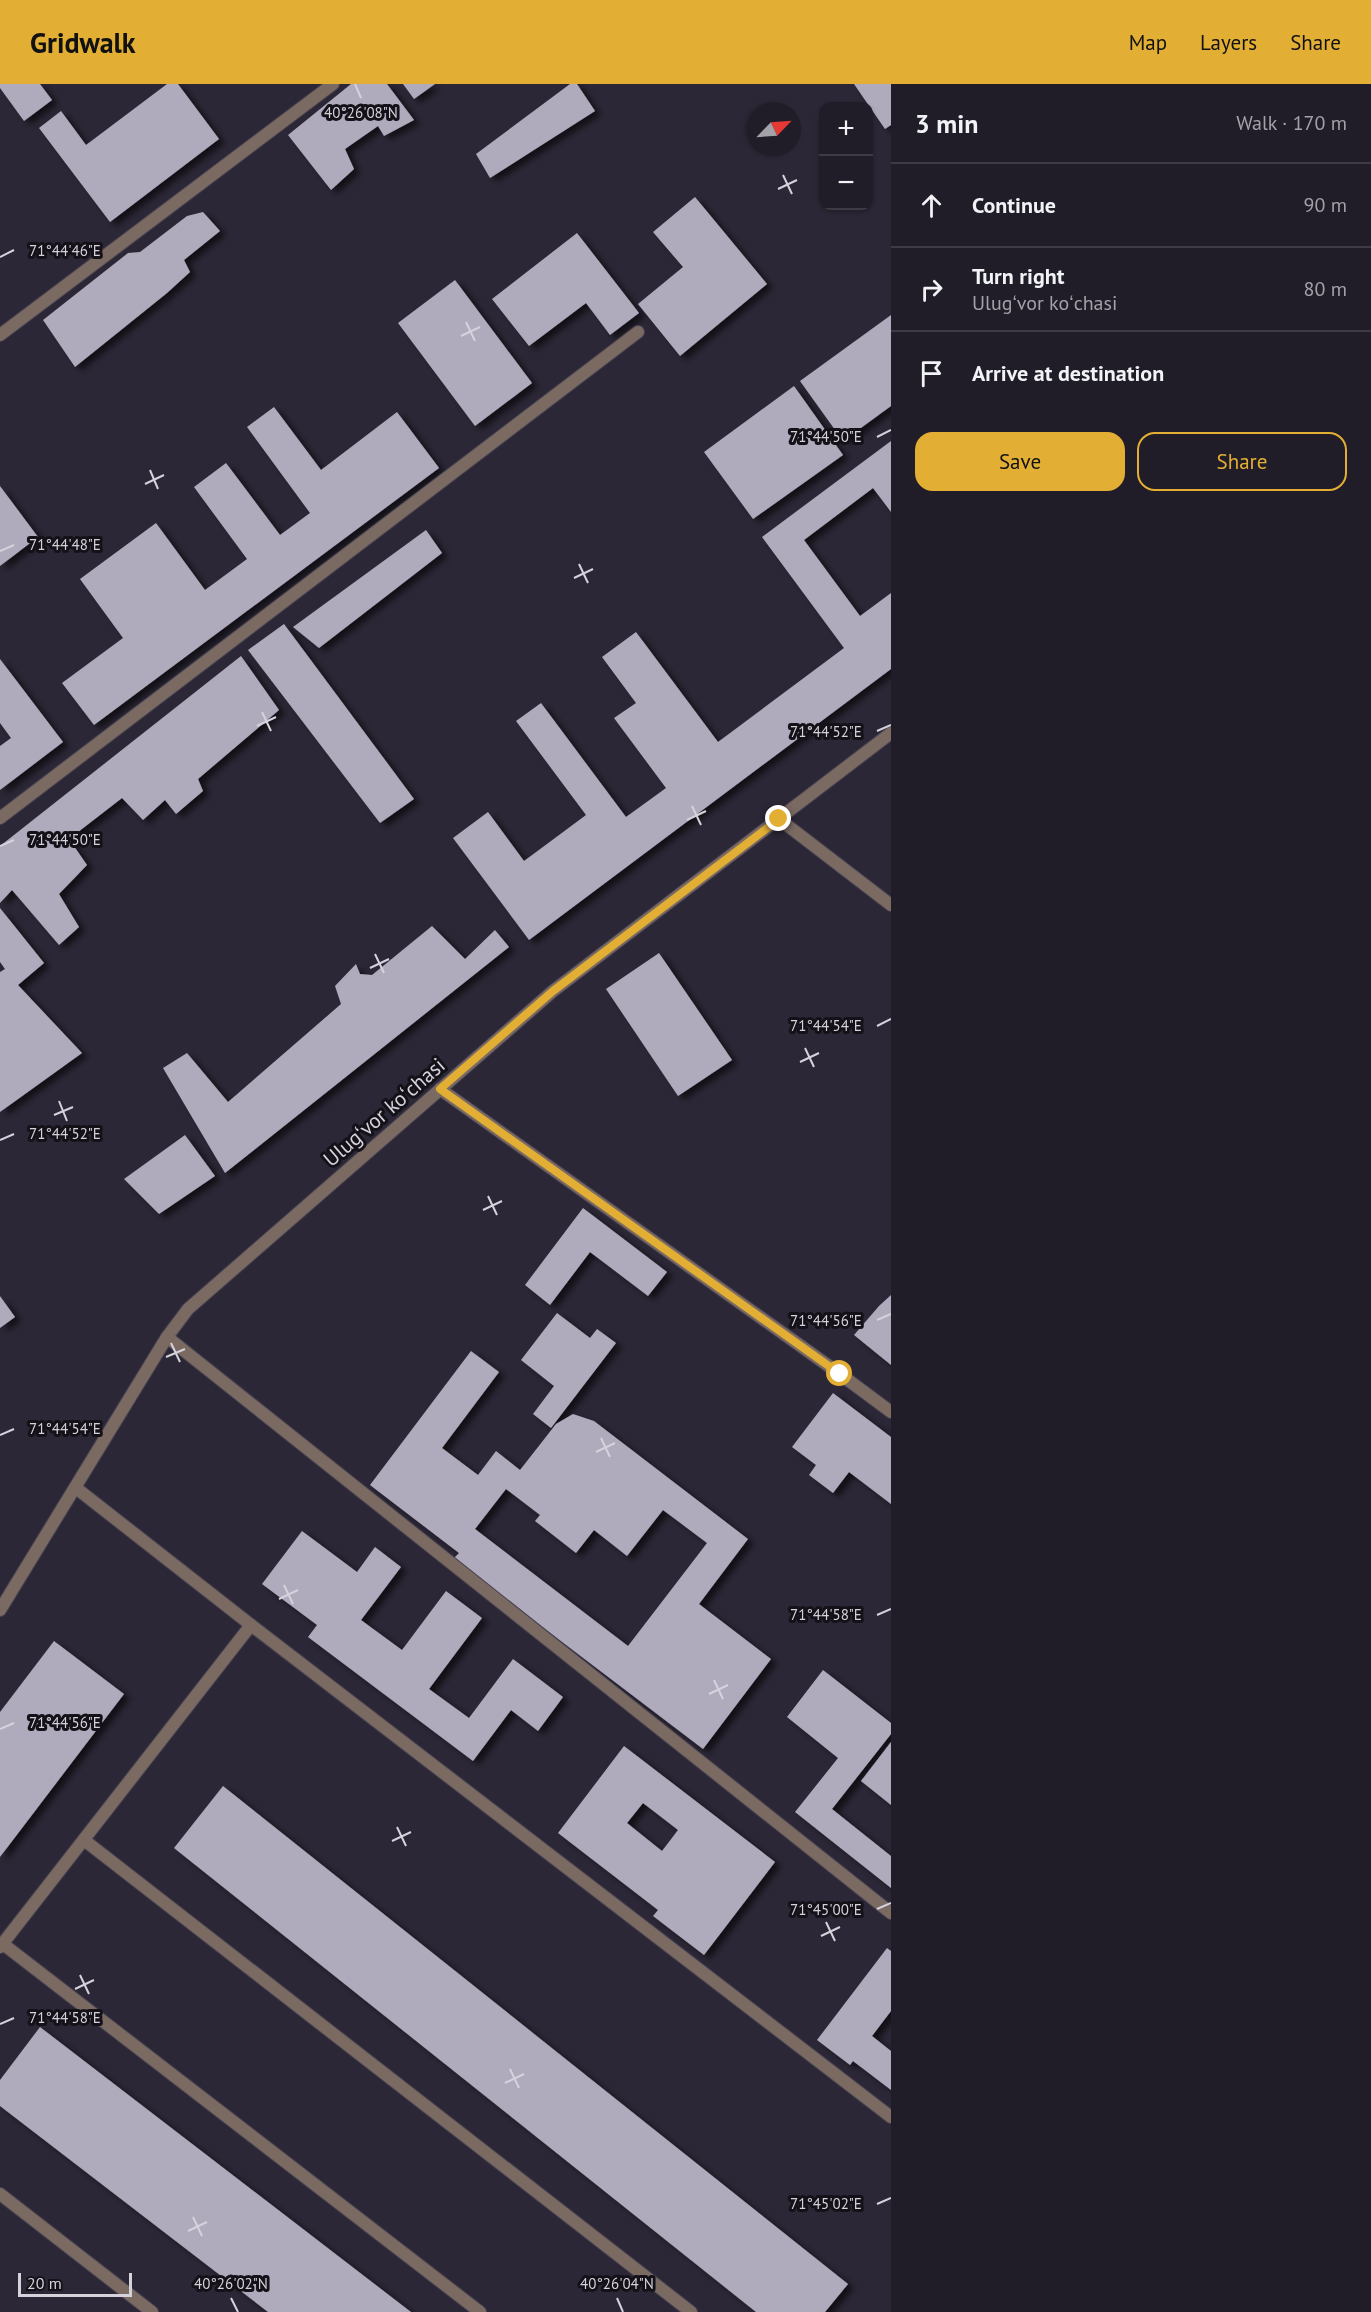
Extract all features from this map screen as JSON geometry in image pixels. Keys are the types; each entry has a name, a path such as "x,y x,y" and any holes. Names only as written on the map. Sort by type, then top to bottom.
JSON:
{"street":[{"path":"0,335 333,84"},
{"path":"0,818 638,332"},
{"name":"Ulugʻvor koʻchasi","path":"0,1610 167,1337 188,1309 553,991 891,733"},
{"path":"779,819 891,905"},
{"path":"440,1089 891,1412"},
{"path":"167,1337 891,1913"},
{"path":"76,1488 891,2117"},
{"path":"251,1625 1,1945 480,2312"},
{"path":"84,1840 691,2312"},
{"path":"0,2194 152,2312"}],"building":[{"path":"0,84 40,84 52,100 24,121 0,88"},
{"path":"167,84 178,84 219,139 110,222 39,128 61,111 86,145"},
{"path":"351,84 387,84 414,120 384,136 378,126 345,149 354,169 331,190 288,135"},
{"path":"403,84 435,84 414,99"},
{"path":"570,84 577,84 595,111 490,178 476,154"},
{"path":"854,84 891,84 891,125 885,129 873,112 873,102 866,102"},
{"path":"695,197 767,284 680,356 638,304 683,267 653,232"},
{"path":"203,212 220,231 184,260 190,272 75,367 43,320 128,253 140,252 187,216"},
{"path":"577,233 639,313 610,335 586,303 529,346 492,299"},
{"path":"455,280 532,383 475,426 398,323"},
{"path":"891,315 891,406 843,441 800,381"},
{"path":"794,386 843,455 753,519 704,452"},
{"path":"274,407 321,470 397,412 439,468 94,725 62,683 123,638 80,579 156,523 205,590 247,559 194,487 226,463 280,535 310,513 247,427"},
{"path":"891,441 891,512 873,488 804,540 860,616 891,593 891,669 529,940 453,838 488,812 524,861 586,815 516,721 541,703 626,817 666,788 614,718 636,703 602,657 636,632 718,742 844,648 762,537"},
{"path":"0,486 38,537 0,566"},
{"path":"426,530 442,553 319,648 293,627"},
{"path":"284,624 414,799 380,823 248,650"},
{"path":"241,656 279,710 198,779 203,791 176,814 165,800 143,820 122,798 69,839 87,865 59,894 79,927 59,945 12,890 0,903 0,846"},
{"path":"0,659 63,742 0,790 0,746 11,738 0,723"},
{"path":"0,908 44,963 18,985 82,1053 0,1112 0,972 5,969 0,962"},
{"path":"432,926 465,959 495,930 509,947 225,1173 163,1068 187,1053 228,1102 341,1004 335,986 356,964 360,974 372,975"},
{"path":"659,953 732,1060 678,1096 606,989"},
{"path":"185,1135 215,1176 159,1214 124,1179"},
{"path":"583,1208 667,1272 648,1296 590,1252 550,1305 525,1285"},
{"path":"891,1295 891,1365 854,1335"},
{"path":"0,1296 15,1317 0,1328"},
{"path":"557,1313 590,1338 597,1329 616,1343 551,1428 533,1414 554,1386 521,1360"},
{"path":"471,1351 499,1372 442,1448 478,1475 496,1451 520,1470 556,1424 573,1414 594,1421 748,1539 699,1604 771,1659 703,1749 453,1559 459,1553 370,1485","holes":["506,1489 540,1515 535,1521 576,1553 594,1530 627,1556 663,1510 707,1543 628,1646 475,1529"]},
{"path":"833,1393 891,1437 891,1504 849,1472 833,1493 809,1475 816,1465 792,1447"},
{"path":"302,1531 357,1572 375,1547 401,1567 361,1620 402,1650 446,1591 482,1618 429,1689 469,1718 513,1659 563,1697 538,1731 511,1710 473,1761 308,1637 317,1625 262,1584"},
{"path":"54,1641 124,1694 0,1857 0,1712"},
{"path":"823,1670 891,1723 891,1734 832,1809 891,1856 891,1888 795,1812 838,1758 787,1717"},
{"path":"891,1742 891,1805 861,1781"},
{"path":"624,1746 775,1862 704,1955 653,1916 658,1910 558,1833","holes":["643,1803 678,1830 662,1851 627,1823"]},
{"path":"223,1786 848,2284 825,2312 756,2312 174,1848"},
{"path":"887,1948 891,1951 891,2011 872,2036 891,2051 891,2090 853,2061 850,2065 817,2040"},
{"path":"40,2027 411,2312 268,2312 0,2106 0,2080"}],"route":[{"path":"779,819 553,991 440,1089 840,1374"}]}
